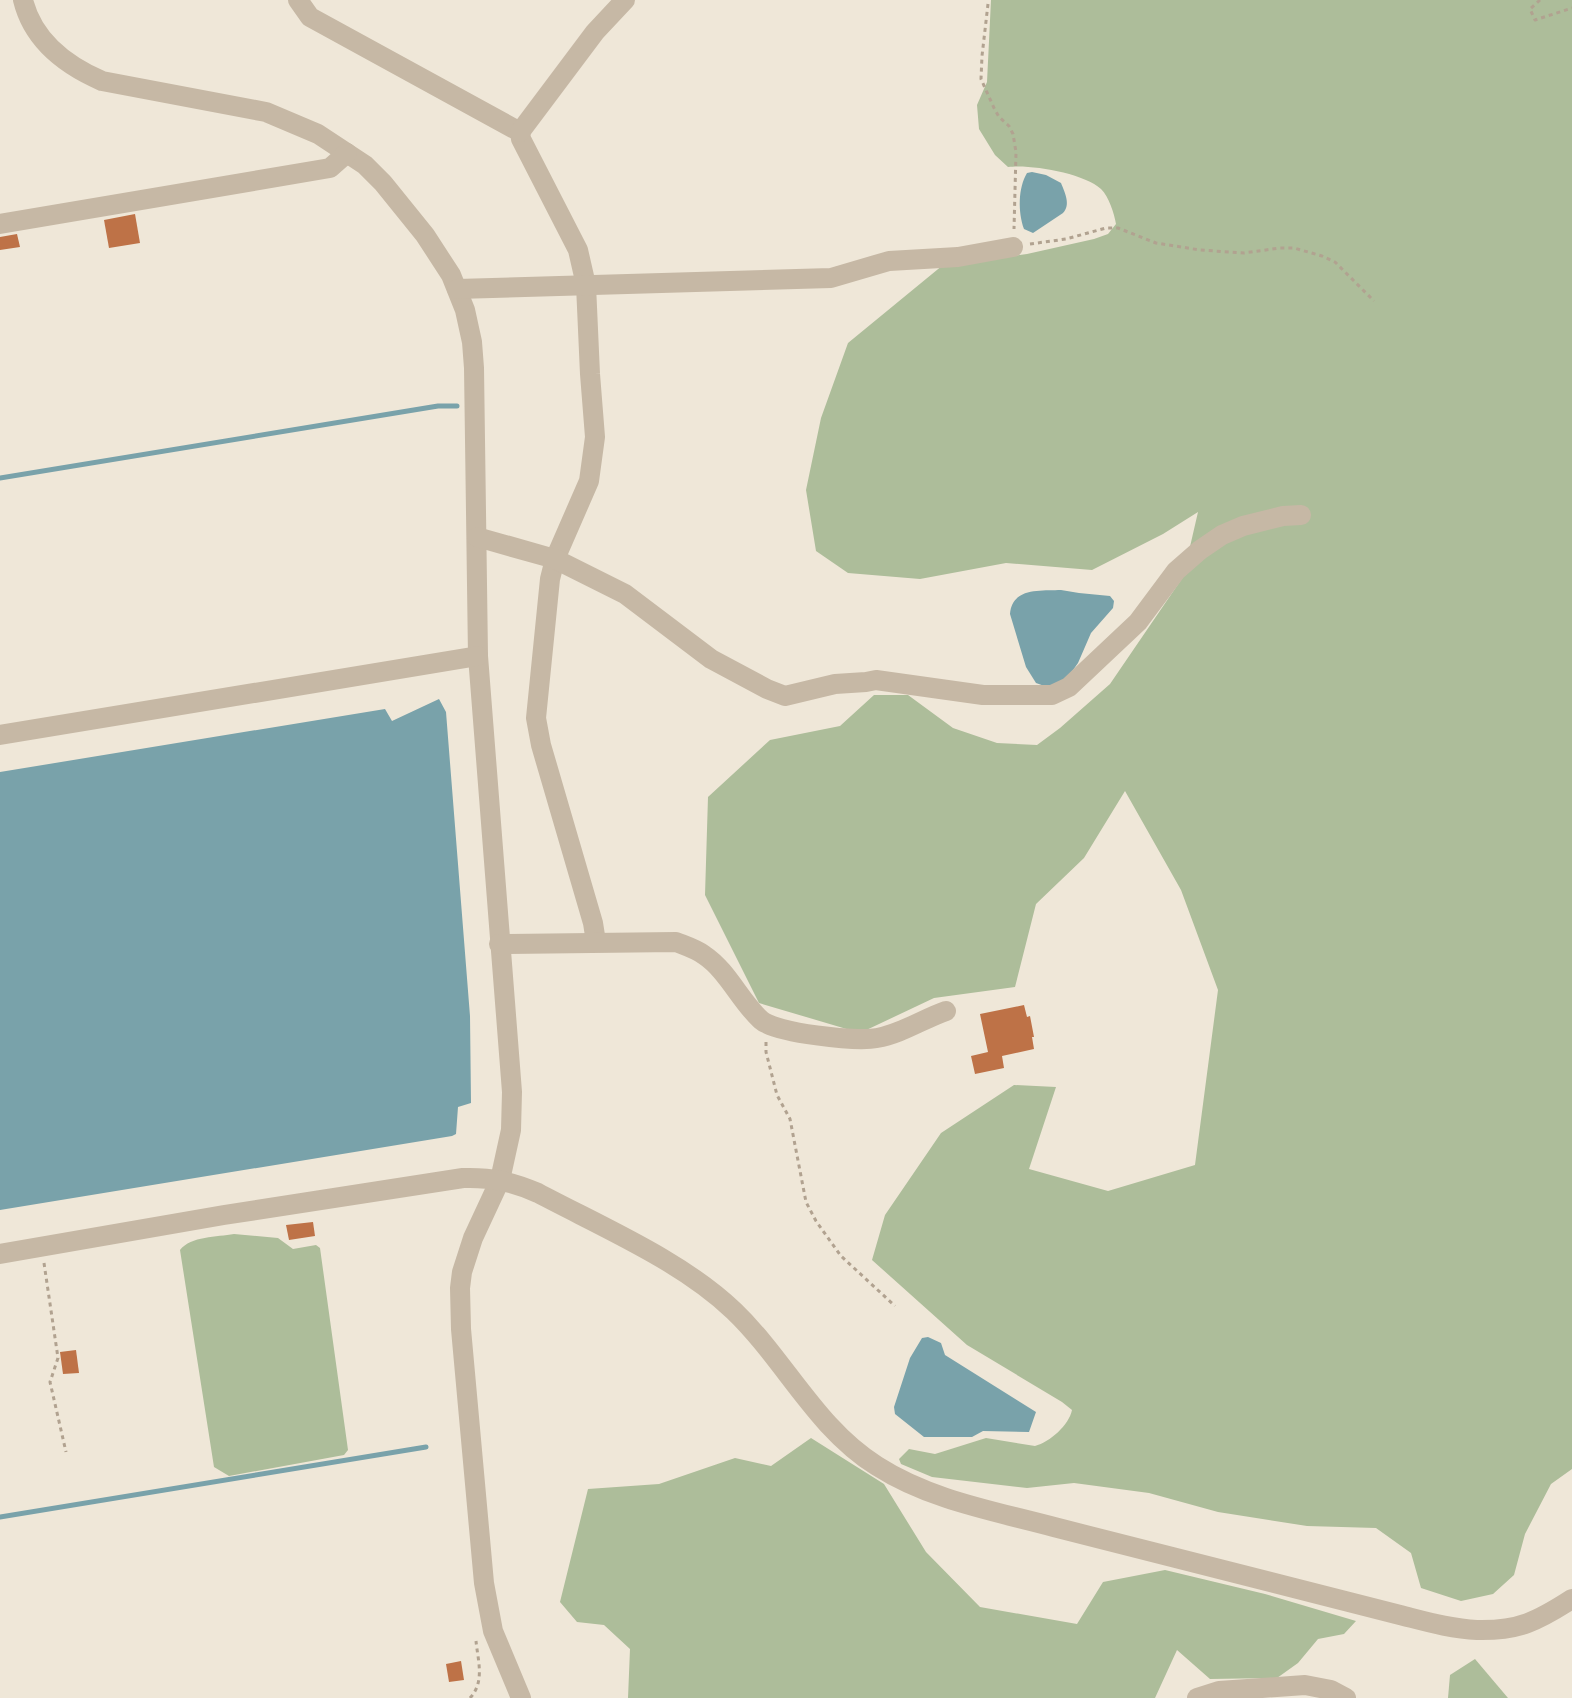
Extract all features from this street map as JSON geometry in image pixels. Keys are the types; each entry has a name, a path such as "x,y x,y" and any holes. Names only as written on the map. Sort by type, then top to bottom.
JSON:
{"street":[{"path":"23,0 30,20 43,41 78,71 102,81 266,112 318,134 347,153 383,183 433,246 457,289 472,342 474,368 478,656 512,1092 510,1139 500,1180 473,1238 462,1272 461,1329 484,1583 493,1631 521,1698"},
{"path":"298,0 310,17 520,132"},
{"path":"596,942 536,718 550,579 555,559 589,481 595,437 586,285 578,250 520,132 595,32 625,0"},
{"path":"0,224 330,168 347,153"},
{"path":"457,289 831,278 889,261 958,257 1013,247"},
{"path":"477,537 555,559 625,594 711,659 785,696 835,684 876,680 973,694 1052,695 1069,687 1138,622 1176,571 1200,550 1243,526 1301,515"},
{"path":"0,735 478,656"},
{"path":"499,944 676,942 694,948 716,965 763,1022 786,1031 876,1039 946,1011"},
{"path":"0,1254 463,1178 500,1180 538,1193 699,1282 750,1328 821,1417 854,1450 894,1476 933,1494 1225,1571 1473,1630 1503,1630 1539,1620 1572,1599"},
{"path":"1197,1698 1219,1691 1305,1685 1331,1690 1346,1698"}],"path":[{"path":"1540,0 1530,9 1535,20 1572,8"},
{"path":"988,4 981,79 999,117 1013,134 1016,152 1013,247 1118,228 1156,243 1200,250 1244,253 1294,248 1335,262 1374,301"},
{"path":"763,1022 766,1052 777,1095 790,1119 806,1202 841,1256 895,1306"},
{"path":"42,1247 58,1358 50,1382 66,1452"}],"green space":[{"path":"991,0 1572,0 1572,1469 1551,1484 1525,1534 1514,1575 1493,1594 1461,1601 1421,1588 1411,1553 1376,1528 1307,1526 1218,1512 1149,1493 1074,1483 1027,1488 932,1477 901,1464 899,1459 909,1449 935,1454 986,1438 1035,1446 1058,1432 1072,1410 967,1345 872,1260 885,1215 941,1133 1014,1085 1056,1087 1029,1169 1108,1191 1195,1165 1218,990 1181,890 1125,791 1084,858 1036,904 1015,987 934,998 860,1033 759,1003 705,895 708,797 770,740 840,726 874,695 908,695 953,728 997,743 1037,745 1110,684 1183,577 1198,512 1163,534 1092,570 1006,563 920,579 848,573 816,551 806,490 821,418 848,343 943,265 1027,254 1094,239 1108,234 1116,224 1106,196 1093,183 1056,171 1008,167 995,155 979,129 977,105 987,82"},
{"path":"234,1234 278,1238 293,1249 316,1245 320,1248 348,1450 344,1455 229,1476 214,1467 180,1250 197,1240"},
{"path":"811,1438 884,1484 926,1552 980,1607 1077,1624 1103,1582 1165,1570 1265,1594 1356,1621 1344,1634 1318,1639 1298,1663 1277,1678 1210,1679 1177,1650 1155,1698 628,1698 630,1649 604,1625 577,1622 560,1602 588,1489 659,1484 735,1458 771,1466"},
{"path":"1475,1659 1508,1698 1448,1698 1450,1675"}],"water":[{"path":"1027,173 1061,183 1067,203 1063,213 1033,233 1024,229 1020,208 1024,179"},
{"path":"1061,590 1110,596 1114,601 1113,608 1091,633 1078,663 1066,680 1050,688 1036,683 1026,667 1010,614 1012,605 1022,595"},
{"path":"439,699 446,712 470,1016 471,1103 458,1107 456,1134 0,1210 0,772 385,709 392,721"},
{"path":"928,1337 941,1343 945,1355 1036,1412 1029,1432 983,1431 972,1437 924,1437 895,1414 894,1407 910,1358 922,1338"}],"building":[{"path":"135,214 140,243 109,248 104,220"},
{"path":"17,234 20,247 0,250 0,237"},
{"path":"1024,1005 1027,1017 1030,1016 1034,1049 1002,1056 1004,1068 975,1074 971,1056 988,1052 980,1014"},
{"path":"313,1222 315,1236 289,1240 286,1225"},
{"path":"76,1350 79,1373 63,1374 60,1352"},
{"path":"461,1661 464,1680 449,1682 446,1664"}],"waterway":[{"path":"0,478 438,406 457,406"},
{"path":"0,1517 426,1447"}]}
